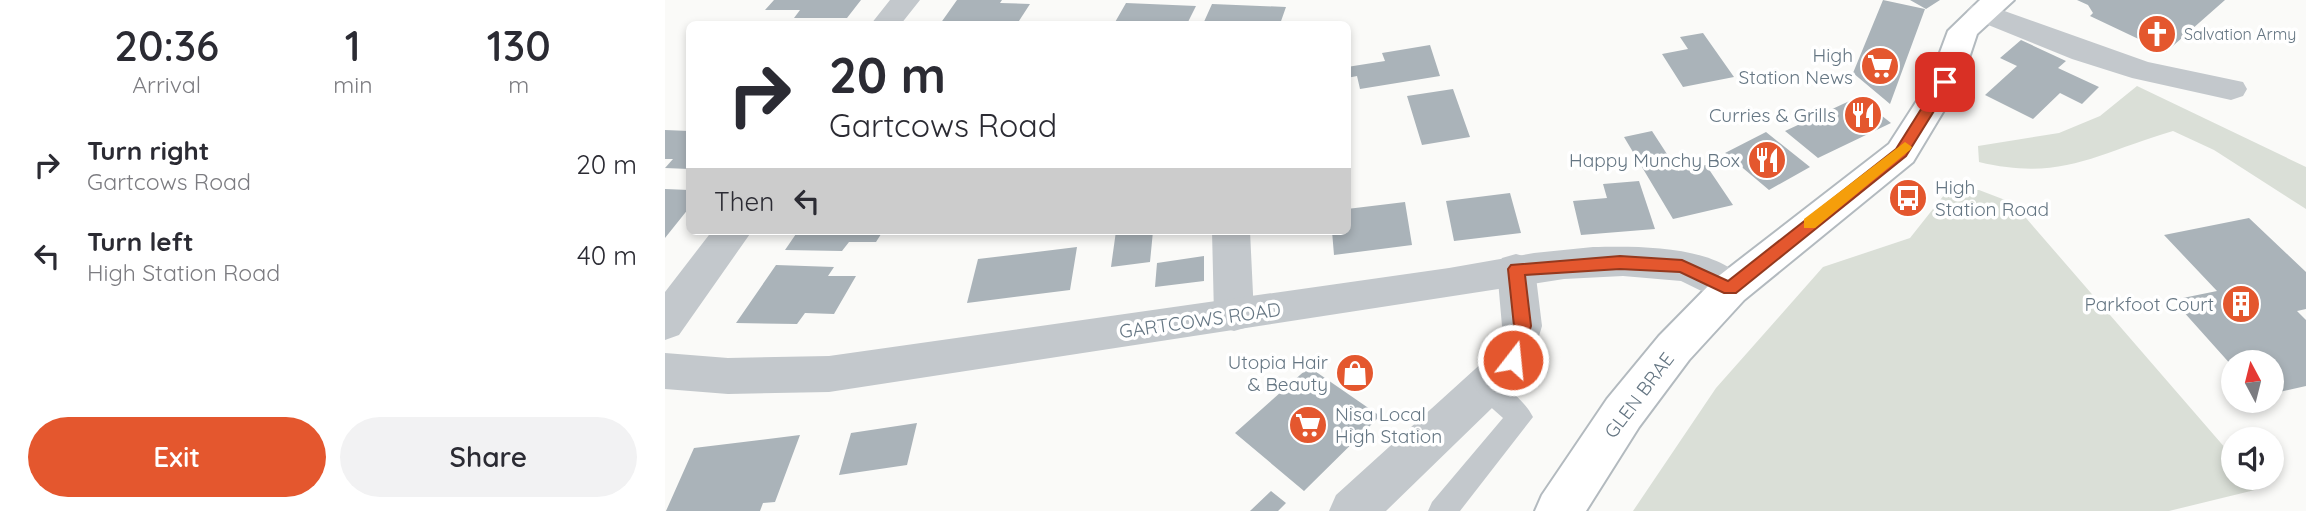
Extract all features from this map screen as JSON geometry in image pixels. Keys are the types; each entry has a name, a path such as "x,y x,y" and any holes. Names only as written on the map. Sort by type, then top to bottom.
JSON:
{"main road":[{"path":"1730,289 1901,153 1945,82 1963,32 1990,6"},
{"name":"GLEN BRAE","path":"1559,511 1623,412 1674,348 1730,289"}],"street":[{"path":"888,21 905,0"},
{"path":"1990,6 2083,52 2131,68 2231,89"},
{"path":"665,323 730,235"},
{"path":"1231,235 1234,315"},
{"name":"GARTCOWS ROAD","path":"665,372 728,376 829,374 1449,284 1516,269 1620,263 1682,266 1730,289"},
{"path":"1353,511 1513,360 1523,326 1516,269"}],"lane":[{"path":"1442,511 1520,417 1485,386"}],"shaded area":[{"path":"2137,86 2306,167 2306,209 2214,150 2173,131 2100,156 2057,167 2034,169 1979,162 1978,146 2059,133 2100,116"},
{"path":"1948,190 1979,190 2013,203 2221,443 2221,490 2255,490 2169,511 1633,511 1716,388 1823,267 1910,238"}],"building":[{"path":"774,0 861,0 847,18 794,18 800,10 765,10"},
{"path":"957,0 1002,0 1000,3 1030,4 1019,21 942,21"},
{"path":"1883,0 1925,9 1890,104 1853,73"},
{"path":"1910,0 1940,0 1926,9"},
{"name":"Salvation Army","path":"2077,0 2225,0 2166,52 2090,16 2093,13 2088,5"},
{"path":"1126,3 1196,6 1188,21 1116,21"},
{"path":"1212,4 1286,7 1281,21 1204,21"},
{"path":"1703,33 1734,77 1683,87 1662,54 1688,49 1680,37"},
{"path":"2021,40 2066,61 2058,68 2099,87 2082,104 2060,93 2033,119 1985,95 2017,66 2000,58"},
{"path":"1430,45 1440,76 1360,89 1357,76 1351,77 1351,66 1385,61 1382,53"},
{"path":"1453,89 1470,137 1422,145 1407,96"},
{"path":"1858,97 1891,123 1818,158 1785,131"},
{"path":"665,130 686,131 686,169 665,168 673,159 665,159"},
{"path":"1652,131 1678,171 1706,165 1733,205 1673,219 1624,137"},
{"name":"Happy Munchy Box","path":"1766,132 1810,167 1769,190 1725,153"},
{"path":"1639,181 1655,229 1581,235 1573,201 1607,198 1603,184"},
{"path":"665,189 686,190 686,212 665,238"},
{"path":"1510,193 1521,233 1454,241 1446,201"},
{"path":"1405,202 1412,245 1334,255 1332,235 1351,235 1351,209"},
{"name":"Parkfoot Court","path":"2249,218 2306,272 2306,309 2297,311 2306,320 2306,386 2284,391 2284,350 2221,350 2221,354 2173,300 2217,291 2164,235"},
{"path":"795,235 880,235 876,242 849,242 842,251 785,250"},
{"path":"1115,235 1153,235 1150,262 1111,267"},
{"path":"1077,247 1070,290 967,303 978,259"},
{"path":"1204,256 1204,281 1155,287 1157,263"},
{"path":"776,265 834,267 828,276 856,276 834,314 805,313 797,324 736,323"},
{"name":"Nisa Local High Station","path":"1309,367 1380,416 1304,491 1235,433"},
{"path":"917,423 907,465 839,475 851,433"},
{"path":"800,435 775,502 763,503 760,511 666,511 694,448"},
{"path":"1271,491 1286,503 1278,511 1250,511"}],"slow traffic":[{"path":"1810,224 1901,153 1905,147"}],"place":[{"name":"Salvation Army","path":"2157,34"},
{"name":"High Station News","path":"1880,66"},
{"name":"Curries & Grills","path":"1863,115"},
{"name":"Happy Munchy Box","path":"1767,160"},
{"name":"High Station Road","path":"1908,198"},
{"name":"Parkfoot Court","path":"2241,304"},
{"name":"Utopia Hair & Beauty","path":"1355,373"},
{"name":"Nisa Local High Station","path":"1308,425"}],"route":[{"path":"1513,360 1523,326 1516,269 1620,263 1682,266 1730,289 1901,153 1945,82"}]}
